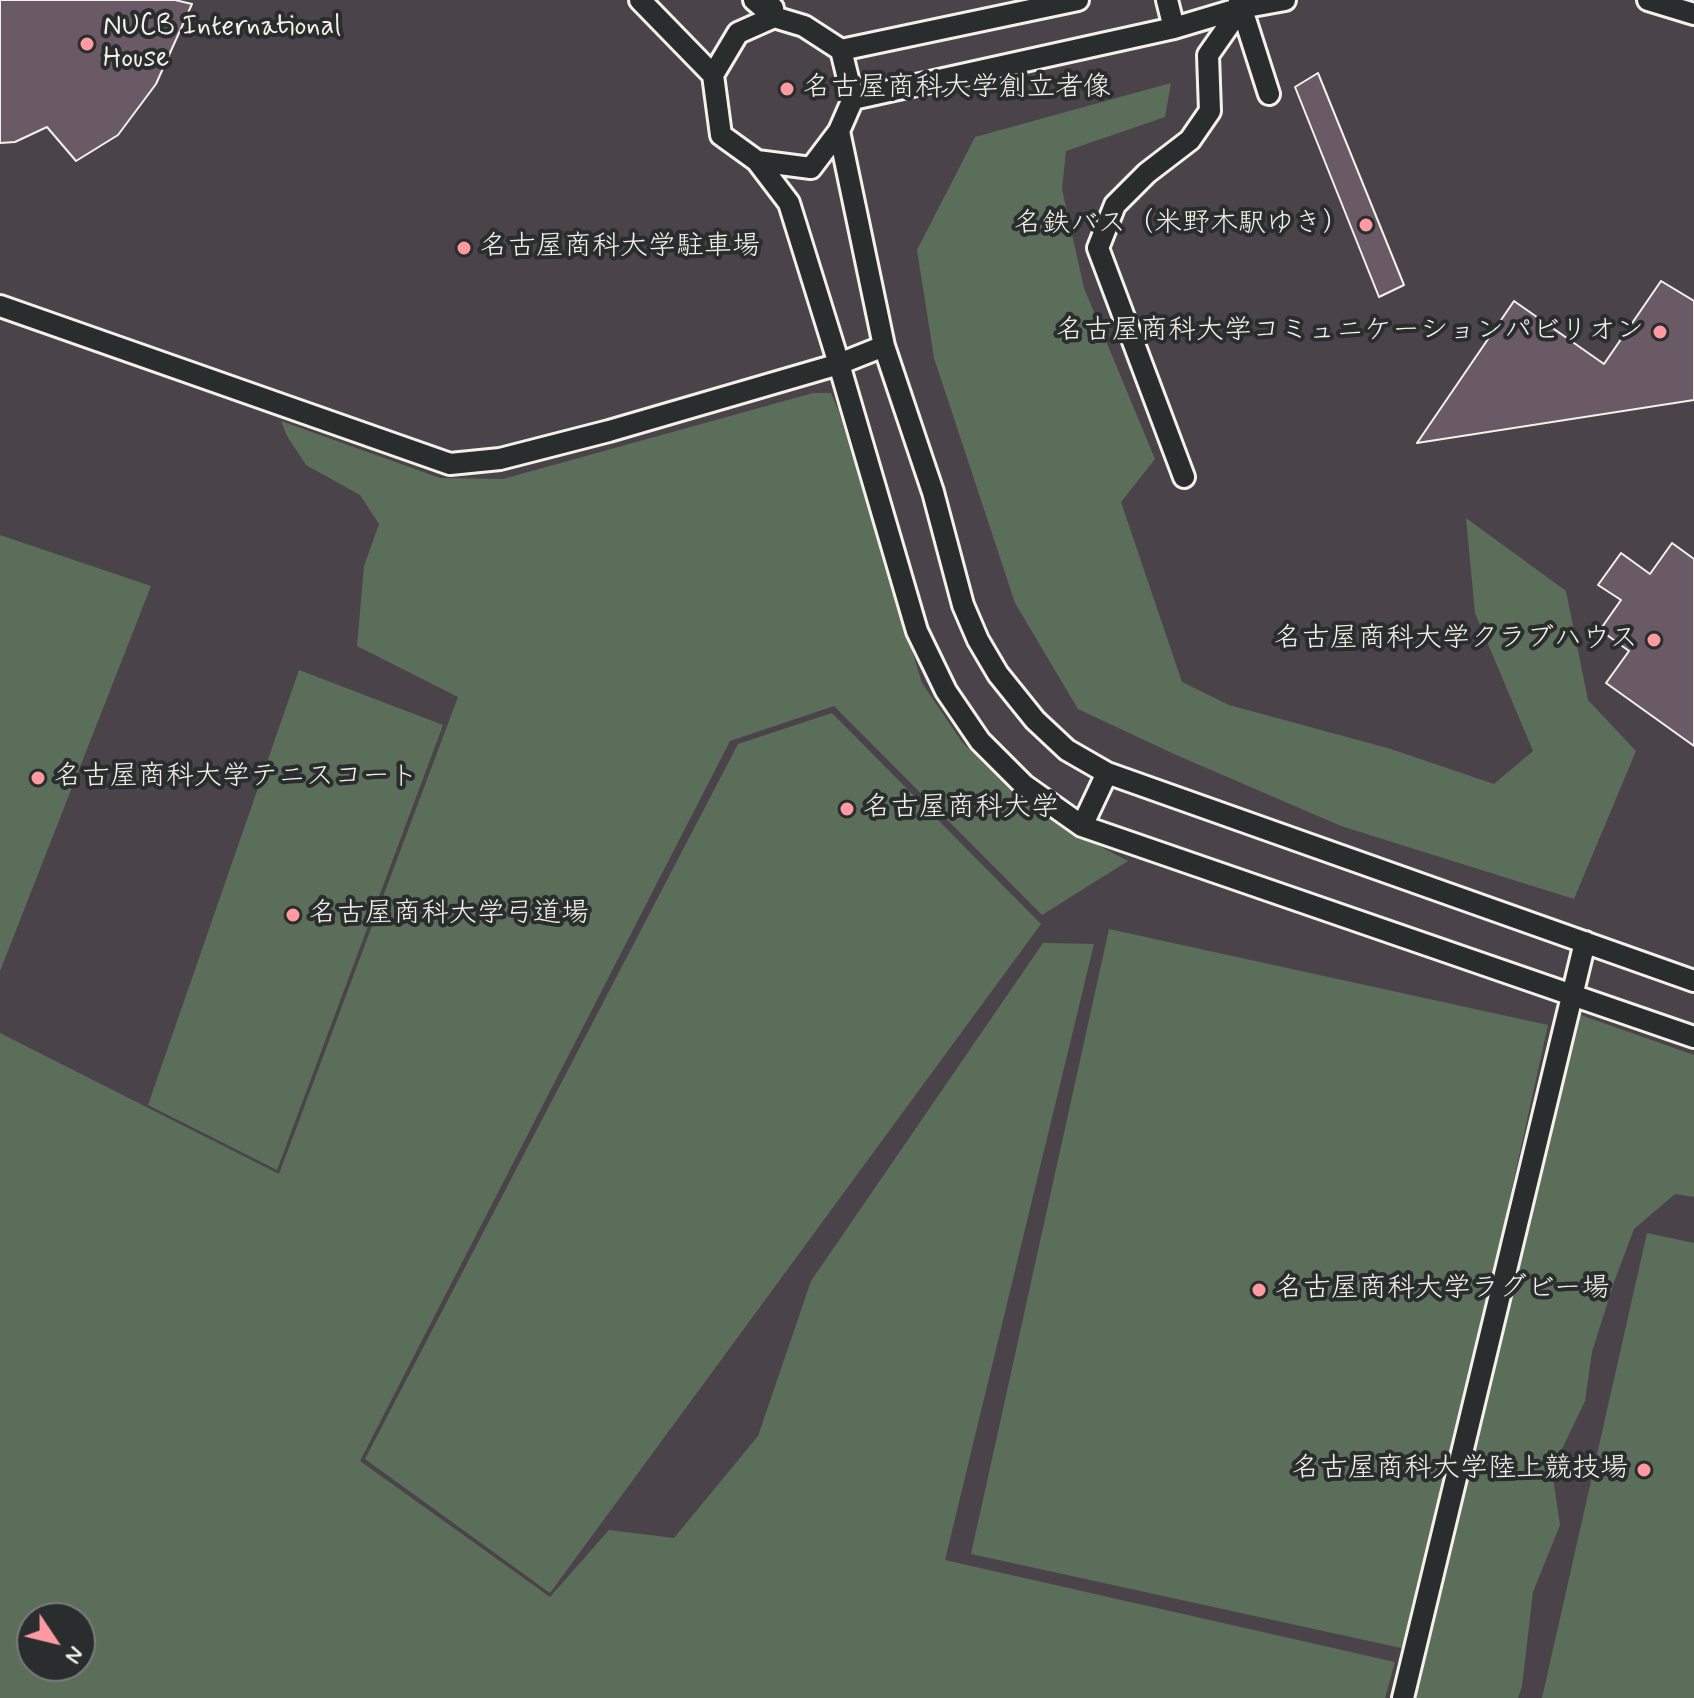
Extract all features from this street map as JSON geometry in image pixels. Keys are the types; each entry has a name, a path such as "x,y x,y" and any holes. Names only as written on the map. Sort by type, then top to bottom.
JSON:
{"lane":[{"path":"640,0 713,75 721,135 757,161 789,203 917,631 946,691 980,741 1024,785 1082,826 1694,1037"},
{"path":"754,0 841,50 853,99 839,131 811,168 757,161"},
{"path":"841,50 1078,0"},
{"path":"1167,0 1174,28"},
{"path":"853,99 1174,28 1240,4 1285,0"},
{"path":"1655,2 1694,14"},
{"path":"1240,4 1269,94"},
{"path":"1184,477 1098,248 1115,205 1147,173 1190,140 1210,111 1208,55 1240,4"},
{"path":"713,75 738,33 773,9"},
{"path":"839,131 884,346 933,492 963,605 978,640 1014,695 1035,720 1067,750 1107,773 1694,981"},
{"path":"0,306 450,464 500,459 609,431 839,364 884,346"},
{"path":"1082,826 1107,773"},
{"path":"1403,1698 1585,942"}],"shaded area":[{"name":"名古屋商科大学","path":"0,0 1694,0 1694,1698 0,1698"}],"green space":[{"path":"1171,83 1165,117 1066,151 1062,189 1084,288 1155,459 1121,502 1182,682 1229,705 1391,749 1494,784 1533,751 1475,613 1466,518 1566,591 1588,700 1636,751 1574,899 1341,826 1078,709 1015,603 934,358 917,250 975,137"},
{"path":"813,393 831,393 922,683 962,742 1013,793 1069,830 1128,861 1042,915 834,706 730,741 360,1461 550,1597 609,1530 674,1538 758,1436 811,1281 1043,943 1094,944 945,1560 1395,1662 1385,1698 0,1698 0,1033 279,1174 458,697 357,646 364,566 379,524 360,495 306,465 281,421 440,478 503,479"},
{"name":"名古屋商科大学テニスコート","path":"0,535 151,586 0,971"},
{"name":"名古屋商科大学弓道場","path":"299,670 443,725 277,1170 148,1105"},
{"path":"832,713 1041,924 550,1593 365,1459 738,744"},
{"name":"名古屋商科大学ラグビー場","path":"1109,929 1548,1025 1410,1650 971,1554"},
{"path":"1578,1014 1694,1055 1694,1197 1675,1194 1634,1229 1614,1282 1592,1352 1585,1401 1552,1470 1560,1525 1533,1592 1518,1698 1416,1698"},
{"name":"名古屋商科大学陸上競技場","path":"1647,1233 1694,1243 1694,1698 1542,1698"}],"building":[{"name":"NUCB International House","path":"0,0 175,0 192,4 156,84 118,135 76,161 47,127 15,142 0,143"},
{"path":"1318,73 1404,285 1379,297 1295,87"},
{"name":"名古屋商科大学コミュニケーションパビリオン","path":"1661,281 1694,301 1694,400 1417,443 1514,301 1604,364"},
{"name":"名古屋商科大学クラブハウス","path":"1672,543 1694,559 1694,746 1606,683 1629,651 1600,630 1621,600 1598,585 1621,553 1650,574"}],"place":[{"name":"NUCB International House","path":"87,44"},
{"name":"名古屋商科大学創立者像","path":"787,89"},
{"name":"名鉄バス（米野木駅ゆき）","path":"1366,225"},
{"name":"名古屋商科大学駐車場","path":"464,248"},
{"name":"名古屋商科大学コミュニケーションパビリオン","path":"1660,332"},
{"name":"名古屋商科大学クラブハウス","path":"1654,640"},
{"name":"名古屋商科大学テニスコート","path":"38,778"},
{"name":"名古屋商科大学","path":"847,809"},
{"name":"名古屋商科大学弓道場","path":"293,915"},
{"name":"名古屋商科大学ラグビー場","path":"1259,1290"},
{"name":"名古屋商科大学陸上競技場","path":"1644,1470"}]}
